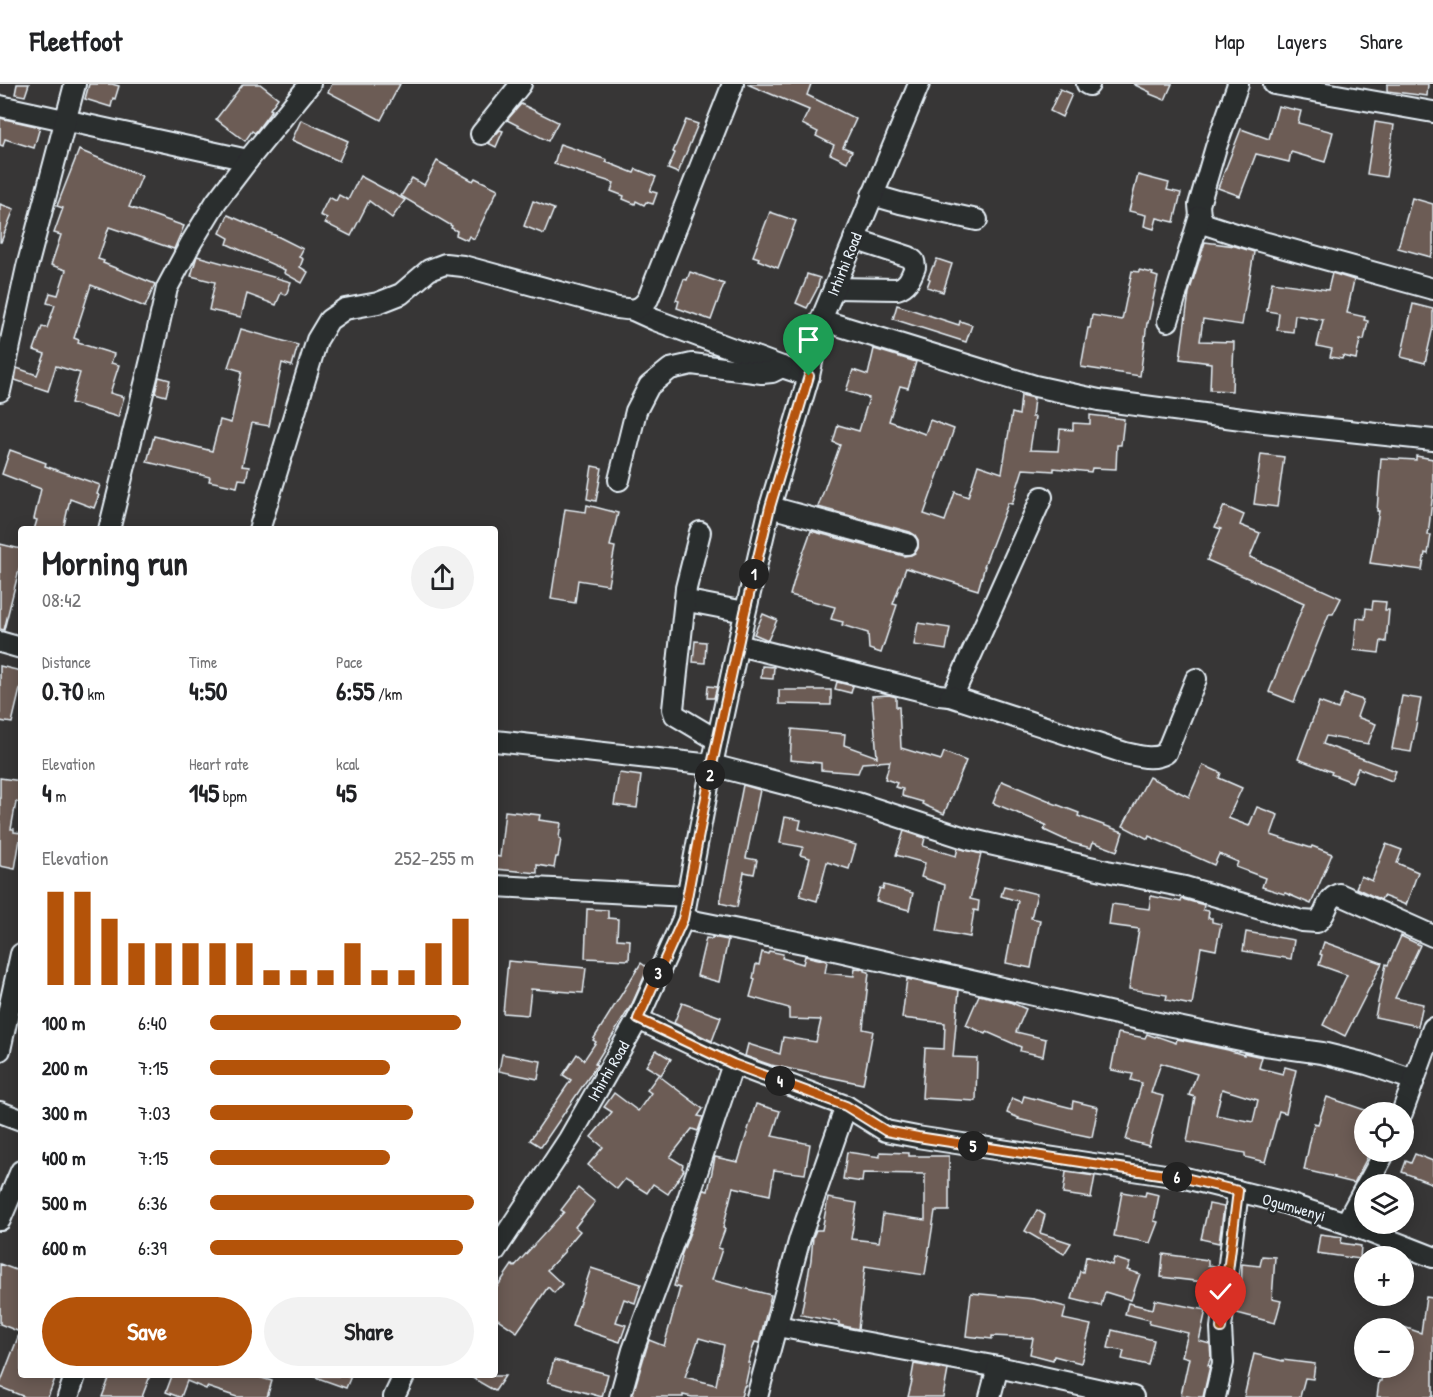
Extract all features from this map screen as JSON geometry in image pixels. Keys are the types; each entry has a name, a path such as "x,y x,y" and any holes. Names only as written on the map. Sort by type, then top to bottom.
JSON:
{"street":[{"path":"0,391 27,267 75,84"},
{"path":"110,526 167,288 190,243 216,202 310,84"},
{"path":"481,134 521,84"},
{"path":"633,310 642,307 648,299 733,84"},
{"name":"Irhirhi Road","path":"498,1246 569,1139 638,1019 683,919 717,740 745,612 770,507 809,376 821,320 918,84"},
{"path":"1168,321 1200,216 1199,205 1216,147 1238,84"},
{"path":"1274,84 1433,112"},
{"path":"0,106 248,160"},
{"path":"872,195 977,220"},
{"path":"1200,216 1205,224 1245,237 1433,289"},
{"path":"834,288 897,290 908,284 915,267 914,261 909,257 854,239"},
{"path":"260,526 317,340 328,320 345,309 378,303 401,294 429,270 445,264 463,266 618,308 633,310 809,376"},
{"path":"821,320 1035,386 1099,400 1264,422 1433,440"},
{"path":"619,480 636,411 649,386 670,369 692,364 762,373 772,372 782,367"},
{"path":"950,696 954,693 1042,496"},
{"path":"770,507 907,544"},
{"path":"700,532 686,588 673,709 675,715 717,740"},
{"path":"685,599 745,612"},
{"path":"0,642 18,647"},
{"path":"738,645 939,696 950,696 1125,753 1152,758 1166,753 1196,679"},
{"path":"498,741 712,765 857,803 969,839 1185,887 1302,921 1317,922 1323,917 1332,897 1340,894 1433,936"},
{"path":"498,886 687,896"},
{"path":"683,919 808,944 1139,1019 1265,1045 1322,1053 1367,1064 1414,1080"},
{"path":"0,1050 18,968"},
{"name":"Ogumwenyi","path":"638,1019 733,1064 846,1106 886,1131 1185,1178 1282,1202 1346,1223 1433,1257"},
{"path":"1406,1102 1433,1028"},
{"path":"620,1397 633,1350 677,1232 733,1064"},
{"path":"757,1397 800,1238 846,1106"},
{"path":"0,1112 18,1119"},
{"path":"0,1220 18,1178"},
{"path":"1215,1397 1223,1363 1221,1328 1238,1191"},
{"path":"1346,1223 1354,1209"},
{"path":"777,1326 998,1367 1133,1397"},
{"path":"990,1397 998,1367"},
{"path":"68,1397 74,1378"},
{"path":"394,1397 403,1378"}],"building":[{"path":"17,84 29,84 25,96 15,94"},
{"path":"89,84 119,86 111,107 85,99"},
{"path":"243,84 260,84 278,98 255,133 252,131 245,141 216,119"},
{"path":"332,84 400,84 381,120 328,92"},
{"path":"747,84 811,84 807,95 856,119 843,147 852,151 847,162 830,154 834,145 816,136 818,132 802,124 809,110"},
{"path":"1133,84 1172,84 1165,100"},
{"path":"1387,84 1428,84 1427,96 1387,91"},
{"path":"1060,89 1072,94 1062,117 1050,111"},
{"path":"521,104 558,122 548,141 507,120"},
{"path":"1278,106 1301,111 1298,123 1333,132 1325,162 1291,152 1289,162 1256,154 1240,196 1218,188 1241,129 1269,139"},
{"path":"0,118 40,127 34,148 5,139 3,146 0,145"},
{"path":"301,120 348,141 339,161 292,140"},
{"path":"686,120 698,124 678,173 668,169"},
{"path":"1375,122 1394,125 1386,177 1367,174"},
{"path":"500,130 503,131 496,147 488,143"},
{"path":"560,144 607,160 606,162 634,173 636,169 656,177 650,191 657,193 653,204 646,202 644,205 636,201 635,204 611,191 614,183 554,164"},
{"path":"79,150 142,176 129,207 184,226 174,249 109,227 98,259 155,284 145,307 91,285 74,338 79,340 78,343 114,354 111,363 119,365 110,393 124,397 118,417 71,403 80,373 56,366 48,391 15,380 17,368 37,375 45,354 34,350 42,327 47,328 55,305 47,303 50,293 58,295 66,270 51,265 61,235 54,233 63,208 57,206"},
{"path":"437,161 473,181 475,178 498,189 474,239 469,236 467,240 456,235 457,231 451,228 452,226 401,196 412,178 424,185"},
{"path":"1138,175 1169,183 1167,190 1181,193 1174,222 1157,218 1154,229 1144,226 1146,215 1129,211"},
{"path":"360,176 405,200 392,218 369,201 351,236 325,223 327,218 320,215 329,197 336,201 339,195 348,200"},
{"path":"1412,198 1433,204 1431,257 1398,248"},
{"path":"533,201 554,209 544,234 524,226"},
{"path":"0,204 14,209 1,242 0,242"},
{"path":"770,212 796,221 778,268 753,256"},
{"path":"228,215 303,249 299,257 303,259 300,267 308,272 302,283 284,273 285,270 227,244 229,238 220,233"},
{"path":"1205,242 1235,246 1254,252 1242,325 1203,319 1200,341 1234,342 1232,391 1210,390 1211,363 1180,359 1189,293"},
{"path":"197,256 291,282 286,295 281,293 276,305 247,294 241,317 209,310 215,282 191,276"},
{"path":"937,259 952,264 943,292 927,287 930,279 928,278"},
{"path":"1139,270 1153,273 1152,275 1158,277 1147,323 1140,376 1081,367 1092,315 1122,320 1132,271 1139,272"},
{"path":"690,272 724,284 711,320 677,308 679,301 676,300 684,279 687,280"},
{"path":"1332,273 1354,280 1347,313 1365,317 1364,320 1368,321 1364,340 1360,340 1356,359 1343,356 1342,359 1330,357 1332,349 1317,346 1323,320 1295,315 1293,332 1277,330 1279,313 1267,311 1272,282 1328,290"},
{"path":"807,274 820,278 807,308 796,303"},
{"path":"1413,304 1433,309 1433,327 1425,363 1401,357"},
{"path":"897,305 959,325 960,321 972,325 966,342 893,319"},
{"path":"241,329 298,345 292,366 282,363 269,426 252,423 242,466 249,467 246,480 239,479 237,487 209,481 210,477 147,462 154,436 212,451 220,420 231,423 242,371 228,367"},
{"path":"874,349 916,362 908,388 900,386 889,421 925,434 930,420 954,429 924,514 945,521 955,492 968,497 978,465 1002,473 1012,413 1019,415 1021,395 1034,398 1032,417 1035,417 1030,450 1058,451 1060,429 1073,430 1073,423 1090,424 1090,415 1124,419 1121,445 1117,445 1116,469 1092,468 1091,472 1054,468 1054,471 1023,469 1012,504 1008,503 984,566 978,590 906,568 893,604 897,605 881,653 869,649 868,633 831,619 835,607 790,595 811,531 904,556 915,553 918,548 918,540 910,532 818,507 840,445 833,442 838,425 859,431 869,398 846,391 853,370 868,375"},
{"path":"159,377 170,380 166,396 155,393"},
{"path":"10,450 46,463 45,466 100,485 97,494 99,495 94,508 70,499 64,526 35,526 37,520 34,519 41,489 2,474"},
{"path":"1261,454 1284,457 1277,507 1254,504"},
{"path":"1416,456 1433,459 1433,493 1428,535 1431,535 1428,554 1425,553 1422,570 1370,563 1379,511 1377,511 1381,458 1416,460"},
{"path":"592,466 602,468 596,501 587,499"},
{"path":"587,505 618,513 610,546 615,547 608,585 578,580 575,603 551,599 565,509 586,512"},
{"path":"1224,506 1244,515 1240,525 1260,533 1250,557 1341,598 1333,614 1329,614 1294,702 1269,692 1304,603 1207,560 1221,529 1215,527"},
{"path":"0,544 18,548 18,574 4,630 0,629"},
{"path":"1373,601 1386,602 1385,610 1389,610 1386,642 1381,641 1379,653 1354,650 1357,618 1365,619 1366,608 1372,609"},
{"path":"763,614 777,620 768,640 754,634"},
{"path":"918,623 950,628 946,650 914,645"},
{"path":"695,641 706,642 705,663 693,662"},
{"path":"0,666 18,670 18,698 12,723 0,721"},
{"path":"762,666 774,667 773,679 761,678"},
{"path":"837,682 853,686 851,693 835,689"},
{"path":"708,686 717,687 714,698 707,698"},
{"path":"779,690 831,690 831,705 779,704"},
{"path":"1344,694 1363,700 1357,717 1376,724 1368,744 1326,736 1323,744 1396,771 1392,781 1358,768 1352,782 1298,759 1319,702 1338,709"},
{"path":"872,696 896,697 896,707 899,707 901,748 941,760 944,752 966,761 944,814 922,804 923,802 902,796 903,789 895,787 897,783 885,779 890,761 862,763 858,773 821,770 821,763 790,760 792,729 845,734 844,745 877,757"},
{"path":"1402,696 1421,699 1411,752 1392,749"},
{"path":"1203,765 1221,773 1219,778 1242,788 1228,818 1249,826 1257,807 1278,815 1271,835 1332,854 1311,904 1285,893 1262,887 1265,878 1236,867 1238,862 1219,854 1214,865 1149,836 1148,839 1123,826 1149,777 1189,797"},
{"path":"619,773 641,776 637,808 614,805"},
{"path":"0,778 18,781 18,802 16,802 11,829 18,833 18,851 15,869 0,866"},
{"path":"1002,781 1079,813 1078,816 1123,832 1117,851 1093,842 1091,848 1072,843 1044,830 1046,825 993,803"},
{"path":"743,785 760,790 746,858 757,860 754,874 744,872 737,907 720,903"},
{"path":"505,811 540,815 539,820 561,823 559,838 561,839 554,868 537,865 537,873 498,869 498,857 500,857"},
{"path":"785,817 801,820 799,829 856,845 849,869 827,862 817,901 800,896 810,858 800,855 803,847 780,843"},
{"path":"904,831 925,838 923,846 956,856 958,848 981,854 970,899 979,901 978,911 974,910 970,937 937,931 945,885 921,877 925,863 896,855"},
{"path":"1386,844 1402,850 1397,863 1418,872 1406,905 1383,896 1381,900 1356,888 1361,876 1372,881"},
{"path":"884,885 913,893 909,910 876,901 880,888 883,889"},
{"path":"1004,886 1037,894 1031,918 1040,920 1031,968 1006,963 1018,901 1001,896"},
{"path":"1151,896 1181,902 1182,899 1204,905 1203,910 1209,911 1208,918 1212,918 1212,922 1221,924 1216,950 1201,947 1192,1005 1166,1000 1167,995 1129,989 1139,929 1109,925 1112,904 1149,909"},
{"path":"587,909 608,910 608,918 618,919 617,939 630,940 629,960 585,958"},
{"path":"1246,932 1294,940 1291,959 1243,951"},
{"path":"1401,936 1420,945 1395,998 1423,1004 1418,1026 1375,1017 1386,964 1388,965"},
{"path":"712,937 728,940 719,982 697,976 706,938 712,939"},
{"path":"1324,942 1382,963 1345,1036 1323,1025 1347,975 1319,965"},
{"path":"769,951 783,954 782,958 803,964 805,956 827,961 825,973 854,976 855,968 869,972 863,1029 873,1031 863,1084 771,1065 745,1056 748,1044 780,1054 783,1037 816,1042 821,1020 789,1019 789,1008 750,997 756,964 759,965 762,952 768,954"},
{"path":"508,961 586,968 583,993 531,989 528,1015 503,1013"},
{"path":"641,963 648,968 632,1004 595,1064 597,1065 541,1147 530,1140 571,1080 563,1075 577,1054 584,1060 596,1042 593,1040"},
{"path":"907,979 959,990 953,1057 977,1058 976,1101 922,1098 925,1048 944,1049 945,1023 902,1018"},
{"path":"979,995 1010,1002 1026,1009 1016,1032 1046,1039 1043,1056 1020,1051 1021,1047 966,1025"},
{"path":"682,1003 721,1017 712,1041 674,1023"},
{"path":"1118,1033 1145,1038 1147,1034 1176,1043 1177,1039 1262,1057 1259,1068 1283,1074 1285,1067 1296,1070 1286,1113 1279,1111 1265,1162 1245,1157 1245,1153 1187,1142 1195,1097 1189,1095 1197,1074 1161,1063 1151,1093 1163,1096 1149,1146 1126,1140 1142,1083 1131,1080 1133,1074 1111,1070","holes":["1222,1089 1258,1100 1253,1122 1216,1115"]},
{"path":"656,1050 671,1059 661,1075 646,1066"},
{"path":"502,1054 541,1061 538,1079 499,1071"},
{"path":"658,1075 703,1109 698,1116 703,1117 698,1131 692,1129 670,1157 683,1165 684,1170 668,1194 653,1184 647,1193 625,1179 617,1189 588,1165 603,1147 591,1137 612,1112 604,1107 614,1093 638,1111 651,1093 647,1090"},
{"path":"1024,1096 1072,1108 1073,1101 1098,1107 1092,1137 1018,1119 1007,1113 1012,1098 1022,1102"},
{"path":"1327,1097 1354,1106 1354,1162 1365,1162 1359,1174 1354,1174 1354,1183 1304,1170 1314,1123 1318,1124"},
{"path":"756,1104 780,1111 772,1136 810,1144 805,1174 774,1170 770,1195 733,1187 723,1228 725,1229 718,1248 722,1249 712,1280 771,1295 759,1343 755,1342 748,1363 750,1363 741,1397 683,1395 683,1397 632,1397 649,1340 664,1346 680,1288 674,1286 681,1256 704,1190 708,1191 715,1157 738,1162","holes":["699,1338 724,1345 716,1385 685,1377"]},
{"path":"847,1152 880,1157 880,1152 909,1153 909,1156 949,1156 949,1211 935,1211 925,1275 865,1266 858,1329 839,1325 839,1322 801,1315 813,1237 816,1230 822,1230 828,1198 857,1203 851,1239 879,1242 883,1214 925,1220 925,1174 863,1173 862,1182 843,1179"},
{"path":"1415,1154 1433,1161 1433,1184 1414,1177 1414,1174 1402,1172 1406,1162 1414,1162"},
{"path":"1066,1172 1095,1176 1091,1198 1063,1194"},
{"path":"578,1188 595,1202 575,1227 580,1231 547,1270 562,1284 554,1293 548,1287 517,1332 498,1319 498,1286 512,1265 514,1267 564,1212 561,1210"},
{"path":"1122,1192 1145,1196 1146,1192 1159,1195 1154,1221 1158,1222 1150,1243 1114,1236"},
{"path":"1209,1204 1224,1207 1219,1243 1201,1239"},
{"path":"1037,1210 1045,1215 1040,1233 1071,1243 1064,1254 1025,1231"},
{"path":"1320,1234 1342,1237 1341,1243 1361,1246 1354,1246 1354,1258 1317,1253"},
{"path":"1163,1254 1208,1260 1208,1265 1215,1266 1210,1307 1203,1307 1203,1282 1161,1277"},
{"path":"1086,1256 1112,1265 1114,1258 1130,1263 1127,1270 1140,1274 1131,1300 1105,1292 1101,1306 1072,1299 1080,1271 1083,1272"},
{"path":"1262,1256 1275,1257 1272,1299 1281,1301 1275,1323 1237,1313 1241,1299 1242,1264 1260,1266"},
{"path":"0,1264 18,1271 18,1331 0,1324"},
{"path":"591,1268 641,1284 635,1303 624,1299 616,1322 626,1325 620,1342 572,1326"},
{"path":"971,1293 1034,1299 1066,1307 1063,1319 1091,1325 1081,1363 1054,1356 1053,1360 1030,1354 1033,1338 992,1336 992,1339 966,1336"},
{"path":"1426,1297 1433,1298 1433,1397 1377,1397 1381,1378 1414,1378 1414,1331 1421,1333"},
{"path":"1155,1300 1206,1310 1199,1341 1210,1344 1211,1357 1203,1397 1181,1395 1189,1358 1182,1356 1188,1333 1149,1324 1150,1320 1125,1314 1128,1303 1153,1309"},
{"path":"1112,1330 1154,1340 1148,1365 1122,1359 1124,1351 1108,1348"},
{"path":"18,1337 18,1378 55,1378 48,1397 25,1397 0,1387"},
{"path":"1254,1354 1283,1361 1315,1364 1313,1379 1305,1378 1300,1397 1244,1397"},
{"path":"554,1360 608,1374 602,1397 548,1382"},
{"path":"914,1364 948,1370 943,1397 908,1397"},
{"path":"505,1376 495,1391 472,1378"},
{"path":"109,1378 149,1378 142,1397 102,1397"},
{"path":"171,1378 262,1378 272,1381 267,1397 237,1397 207,1387 206,1389 187,1381 181,1397 166,1392"},
{"path":"318,1378 350,1378 346,1388"}],"route":[{"path":"809,376 770,507 745,612 712,765 683,919 638,1019 733,1064 846,1106 886,1131 1185,1178 1238,1191 1221,1328"}]}
